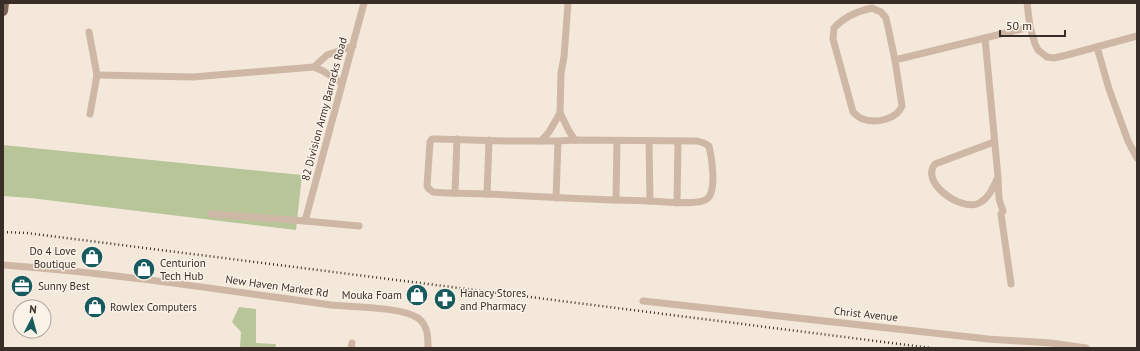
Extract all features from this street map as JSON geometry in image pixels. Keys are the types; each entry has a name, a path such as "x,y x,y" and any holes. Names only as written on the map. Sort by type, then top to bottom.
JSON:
{"street":[{"name":"82 Division Army Barracks Road","path":"305,221 364,3"},
{"path":"568,3 564,57 561,73 560,112 575,140"},
{"path":"1027,3 1030,27 1038,50 1047,57 1054,58 1137,36"},
{"path":"872,8 877,9 886,18 896,60 902,106 901,110 892,117 874,121 862,119 853,112 832,39 834,28 842,19 863,10 872,8"},
{"path":"896,60 1030,27"},
{"path":"89,32 97,75 90,114"},
{"path":"985,38 999,199 1003,211 1001,214 1011,284"},
{"path":"314,67 327,55 353,46"},
{"path":"1097,47 1109,89 1128,141 1137,158"},
{"path":"97,75 193,77 314,67 324,71 342,83"},
{"path":"541,141 549,132 560,112"},
{"path":"432,139 558,141 697,141 704,143 709,146 712,161 712,184 709,196 706,200 701,202 678,203 440,193 430,190 427,186 430,142 432,139"},
{"path":"455,193 457,139"},
{"path":"487,194 489,140"},
{"path":"556,198 558,141"},
{"path":"616,200 617,141"},
{"path":"649,141 650,201"},
{"path":"678,141 678,203"},
{"path":"994,142 936,164 933,167 932,178 939,189 953,199 959,203 971,205 976,204 987,197 998,177"},
{"path":"211,214 359,226"},
{"name":"New Haven Market Rd","path":"3,265 160,281 341,306 399,311 411,314 426,328 428,335 428,348"},
{"name":"Christ Avenue","path":"643,301 988,339 1051,343 1086,348"}],"green space":[{"path":"3,145 302,175 296,230 3,196"},
{"path":"239,307 256,309 256,343 276,344 275,348 240,348 241,332 232,322"}],"railway":[{"path":"3,232 27,233 931,348"}],"place":[{"name":"Do 4 Love Boutique","path":"92,257"},
{"name":"Centurion Tech Hub","path":"144,269"},
{"name":"Sunny Best","path":"22,286"},
{"name":"Mouka Foam","path":"417,295"},
{"name":"Hanacy Stores and Pharmacy","path":"445,299"},
{"name":"Rowlex Computers","path":"95,307"}]}
